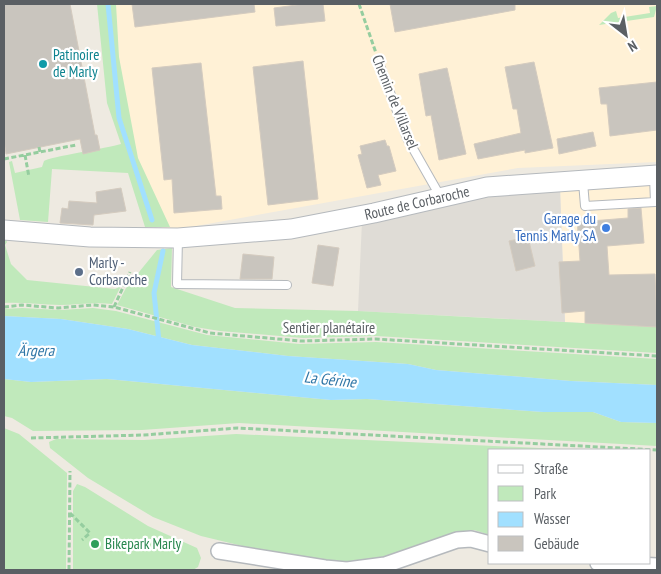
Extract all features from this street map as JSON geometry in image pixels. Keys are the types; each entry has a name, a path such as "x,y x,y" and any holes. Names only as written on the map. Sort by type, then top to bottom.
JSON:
{"street":[{"name":"Route de Corbaroche","path":"4,230 90,237 178,238 291,229 374,213 440,196 487,187 656,175"},
{"path":"220,551 347,570 385,565 457,540 471,538 488,543"},
{"path":"618,564 657,566"}],"lane":[{"name":"Chemin de Villarsel","path":"379,63 407,138 440,196"},
{"path":"582,180 585,206 655,202 656,175"},
{"path":"178,238 177,284 288,285"}],"path":[{"name":"Chemin de Villarsel","path":"359,4 379,63"},
{"path":"4,159 76,145"},
{"path":"39,147 40,152"},
{"path":"25,155 29,177"},
{"path":"114,307 130,272"},
{"name":"Sentier planétaire","path":"4,307 22,305 58,308 93,305 114,307 210,333 301,342 376,339 657,356"},
{"path":"31,438 144,435 238,428 638,449"},
{"path":"69,570 70,471"},
{"path":"69,513 90,533 82,540"}],"shaded area":[{"path":"113,4 657,4 657,162 518,168 163,232 135,154 116,58"},
{"path":"657,185 657,327 565,322 560,188"},
{"path":"560,188 565,322 358,311 362,221 445,203"}],"green space":[{"path":"97,4 116,4 119,57 138,158 170,227 145,227 128,173 52,169 48,222 20,220 9,162 12,161 15,173 42,167 44,161 48,159 121,144 107,103"},
{"path":"657,6 654,17 599,25 611,13 616,11 618,18 650,13 649,7"},
{"path":"6,240 5,245 11,264 27,280 115,289 121,286 112,304 4,303 4,241"},
{"path":"172,248 171,287 235,308 358,311 657,327 657,353 376,336 303,338 220,331 195,327 117,305 126,288 157,250"},
{"path":"93,308 116,311 207,335 299,344 376,342 657,359 657,385 571,381 436,370 408,364 288,356 192,345 128,329 61,319 4,316 4,309 60,310"},
{"path":"4,379 31,382 107,379 331,400 367,399 543,412 593,412 621,422 657,423 657,446 239,423 142,430 33,431 12,418 4,416"},
{"path":"4,428 19,434 67,473 66,570 4,570"},
{"path":"236,434 561,449 488,449 488,534 474,530 383,559 345,564 280,555 201,536 153,517 88,478 50,448 49,442 56,439 144,440"},
{"path":"77,484 148,526 197,548 201,558 198,567 193,570 73,570 73,491"}],"water":[{"name":"Ärgera","path":"4,316 61,319 128,329 192,345 288,356 408,364 436,370 571,381 657,385 657,423 621,422 593,412 543,412 367,399 331,400 107,379 31,382 4,379"}],"building":[{"name":"Patinoire de Marly","path":"4,4 70,4 95,135 97,135 100,150 83,154 80,139 6,154 4,140"},
{"path":"132,4 254,4 255,12 135,27"},
{"path":"304,4 323,4 325,21 276,26 274,8"},
{"path":"390,4 515,4 515,10 395,32"},
{"path":"303,61 318,199 268,205 253,67"},
{"path":"534,62 553,148 525,153 525,150 478,159 474,144 521,133 517,109 513,109 505,67"},
{"path":"201,63 216,196 221,196 222,209 174,213 172,179 164,180 152,68"},
{"path":"447,68 466,154 439,160 431,115 426,116 419,74"},
{"path":"657,82 657,130 610,136 607,104 601,104 599,88"},
{"path":"593,132 596,146 559,154 557,139"},
{"path":"385,140 387,146 389,146 396,171 378,175 381,185 367,188 358,155 362,154 360,146"},
{"path":"121,188 126,211 94,215 93,225 60,223 62,208 68,209 69,201 97,203 96,192"},
{"path":"641,208 644,243 607,246 609,275 655,274 657,327 585,323 585,311 562,313 559,262 580,261 577,218 591,217 591,221 628,218 628,209"},
{"path":"528,237 535,266 516,271 509,241"},
{"path":"318,245 339,248 333,286 312,283"},
{"path":"243,254 274,257 272,279 240,279"}],"waterway":[{"path":"108,4 119,118 152,220"},
{"path":"159,341 154,293 163,251"}],"place":[{"name":"Patinoire de Marly","path":"43,64"},
{"name":"Garage du Tennis Marly SA","path":"606,228"},
{"name":"Marly - Corbaroche","path":"79,272"},
{"name":"Bikepark Marly","path":"95,544"}],"water label":[{"name":"La Gérine","path":"330,379"}]}
